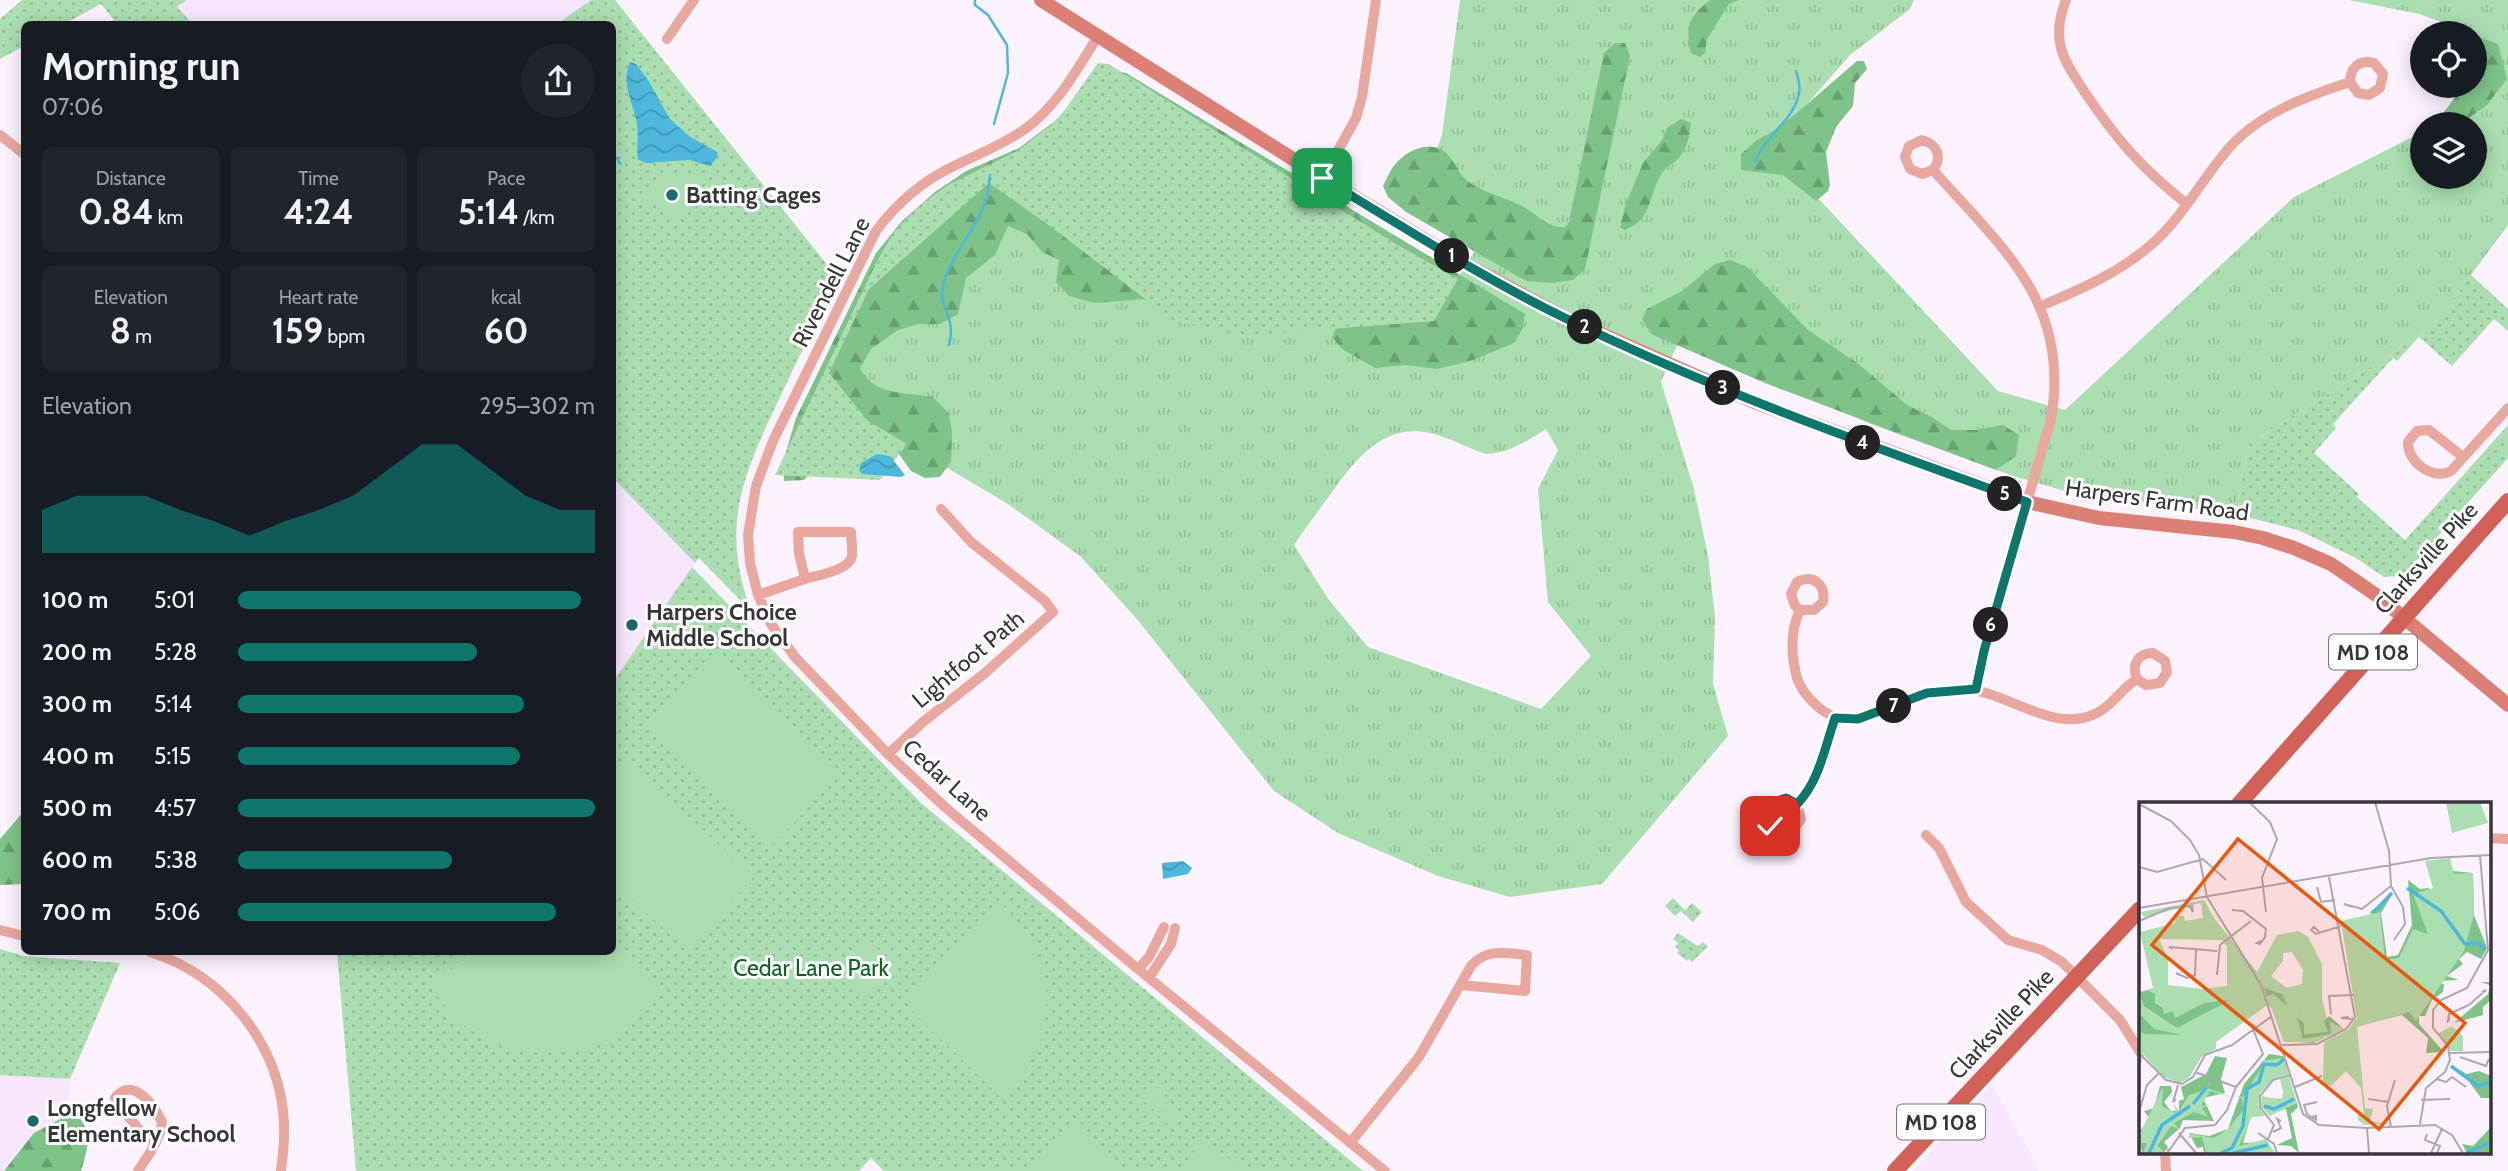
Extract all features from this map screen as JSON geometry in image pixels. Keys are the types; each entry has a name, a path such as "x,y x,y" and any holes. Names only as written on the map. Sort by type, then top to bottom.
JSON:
{"main road":[{"name":"Harpers Farm Road","path":"1041,0 1322,178 1508,288 1634,350 1757,403 2027,502 2099,518 2195,527 2263,538 2331,564 2405,616 2508,705"},
{"name":"Clarksville Pike","path":"2240,802 2508,501"},
{"name":"Clarksville Pike","path":"1895,1171 2139,910"}],"street":[{"path":"667,39 694,0"},
{"path":"1322,178 1356,118 1362,97 1376,0"},
{"path":"2066,0 2061,16 2061,49 2078,82 2118,140 2136,160 2187,204"},
{"name":"Rivendell Lane","path":"758,595 750,563 748,535 752,503 760,474 773,441 876,231 898,203 913,191 952,167 1010,139 1038,119 1059,96 1098,36"},
{"path":"2040,306 2085,287 2122,267 2154,242 2230,147 2254,126 2301,100 2350,82"},
{"path":"0,135 21,152"},
{"path":"1933,170 2020,269 2040,306 2053,344 2055,399 1984,651 1976,689"},
{"path":"2463,457 2429,430 2417,431 2408,442 2409,453 2431,474 2451,471 2508,408"},
{"name":"Lightfoot Path","path":"888,754 1053,612 1045,601 971,542 941,509"},
{"path":"758,595 840,568 852,556 851,532 797,532 805,579"},
{"name":"Cedar Lane","path":"758,595 782,641 888,754 946,808 1385,1171"},
{"path":"1800,610 1792,634 1797,677 1815,705 1835,718 1858,719 1927,693 1976,689 2055,718 2085,718 2106,708 2137,678"},
{"path":"1797,804 1813,783 1835,718"},
{"path":"1926,835 1939,848 1961,895 1983,918 2008,940 2051,954 2120,1020 2139,1050"},
{"path":"2490,838 2508,839"},
{"path":"0,922 13,933"},
{"path":"1138,969 1169,927 1171,944 1149,978"},
{"path":"0,930 21,935"},
{"path":"1350,1143 1419,1057 1471,966 1483,954 1527,955 1525,991 1461,985"},
{"path":"158,955 185,966 218,989 248,1020 271,1062 281,1099 284,1122 281,1171"},
{"path":"138,1171 154,1143 162,1127 160,1117 138,1091 128,1087 122,1090 115,1098 116,1102 154,1143"}],"shaded area":[{"path":"187,0 591,0 561,21 190,21 176,7"},
{"name":"Harpers Choice Middle School","path":"616,481 695,563 616,678"},
{"name":"Longfellow Elementary School","path":"0,1075 70,1079 64,1163 60,1171 0,1171"},
{"path":"1992,1084 2039,1171 1914,1171"}],"green space":[{"path":"22,0 187,0 177,7 190,21 113,21 101,4 70,21 21,21 21,48 0,59 0,19"},
{"path":"591,0 615,0 837,277 756,449 740,500 737,552 751,611 699,558 695,563 616,481 616,21 561,21"},
{"path":"1460,0 1914,0 1910,9 1850,55 1782,133 1789,167 1998,391 2065,410 2294,197 2410,138 2410,189 2487,189 2487,112 2453,112 2471,98 2487,98 2487,86 2498,77 2487,62 2487,21 2439,21 2419,14 2349,0 2508,0 2508,225 2432,328 2249,444 2235,514 2065,491 2013,476 1876,426 1677,345 1661,382 1694,489 1708,556 1715,617 1713,684 1728,736 1602,884 1510,897 1438,876 1338,833 1274,791 1136,618 1080,556 1008,504 868,421 828,373 989,182 1434,321 1477,247 1414,209 1442,135","holes":["1546,429 1558,450 1538,489 1548,602 1591,656 1541,709 1368,647 1329,600 1294,545 1361,456 1372,446 1398,433 1430,433 1486,454 1510,449"]},
{"path":"1710,0 1739,0 1729,4 1707,39 1705,53 1700,57 1691,53 1688,35 1690,23"},
{"path":"2487,40 2498,44 2507,79 2487,105 2477,112 2444,112 2454,98 2487,98"},
{"path":"1615,43 1625,43 1630,56 1585,269 1573,280 1553,283 1526,281 1406,212 1388,197 1383,186 1398,161 1412,151 1435,147 1449,156 1471,183 1521,206 1550,224 1565,227 1569,222 1604,53"},
{"path":"1857,61 1864,61 1867,69 1855,83 1853,106 1836,127 1826,152 1830,185 1828,191 1816,201 1783,175 1741,170 1741,154 1798,112"},
{"path":"1098,63 1109,64 1396,244 1458,279 1434,321 1240,336 1174,321 989,183 869,289 829,373 868,421 907,444 880,480 775,475 876,263 894,232 919,206 948,185 1017,151 1050,126"},
{"path":"1110,71 1126,73 1525,314 1523,328 1514,343 1473,360 1437,369 1406,365 1375,368 1342,349 1332,337 1336,328 1159,298 1095,303 1069,296 1056,282 1059,260 1042,252 1027,234 1008,226 995,255 966,278 958,314 940,324 919,324 898,330 871,349 860,368 873,384 891,391 933,397 949,414 952,431 951,462 940,477 925,478 911,471 899,454 875,440 830,456 804,480 784,481 783,462 796,418 876,253 902,221 935,192 966,171 1019,148 1055,121"},
{"path":"1681,119 1691,123 1684,151 1662,173 1641,220 1625,230 1620,228 1625,206 1643,163 1662,140 1667,128"},
{"name":"Batting Cages","path":"688,173 703,179 688,212 672,216 645,202 651,189 661,180 674,174"},
{"path":"1730,260 1747,267 1808,330 1857,363 1907,405 1951,430 1976,430 2003,425 2019,435 2016,456 1996,470 1765,383 1651,334 1642,319 1647,309 1682,291 1715,264"},
{"path":"2471,275 2508,309 2508,331 2494,319 2452,366 2419,337 2397,361 2393,358 2333,424 2336,428 2314,453 2405,540 2508,425 2508,458 2402,576 2384,577 2356,558 2298,530 2235,514 2249,444 2432,328"},
{"name":"Cedar Lane Park","path":"692,567 921,803 1363,1171 884,1171 871,1158 859,1171 356,1171 337,955 616,955 616,678"},
{"path":"714,652 841,772 774,845 646,725"},
{"path":"626,759 754,877 686,950 616,885 616,770"},
{"path":"21,814 21,884 0,885 0,839"},
{"path":"1673,898 1685,910 1692,903 1702,912 1693,922 1681,911 1675,916 1665,906"},
{"path":"1001,903 1021,927 1035,951 1044,975 1047,1000 1045,1025 1036,1050 1022,1075 1002,1099 909,1008 908,998"},
{"path":"1678,933 1698,946 1703,942 1708,946 1692,962 1689,959 1687,961 1677,953 1679,950 1675,947 1678,943 1673,939"},
{"path":"870,941 895,965 865,997 839,974"},
{"path":"616,946 661,994 640,1016 617,1034 598,1044 557,1053 515,1049 476,1033 459,1021 431,988 466,955 616,955"},
{"path":"0,949 23,956 120,963 70,1079 0,1075"},
{"path":"1158,1086 1161,1090 1129,1115 1126,1110"},
{"path":"1163,1093 1167,1098 1135,1122 1131,1118"},
{"path":"1169,1101 1173,1105 1141,1130 1137,1125"},
{"path":"1175,1108 1179,1113 1147,1137 1143,1133"},
{"path":"75,1111 85,1127 88,1140 81,1171 4,1171 34,1133"},
{"path":"1078,1120 1103,1150 1114,1171 1028,1171"},
{"path":"1203,1138 1244,1171 1181,1171"}],"water":[{"path":"630,62 636,64 648,80 670,119 689,136 717,152 718,156 710,166 689,160 645,163 638,159 637,125 626,78"},
{"path":"877,454 890,456 905,475 862,474 859,470 861,463"},
{"path":"1183,861 1192,868 1188,874 1163,879 1162,863"}],"waterway":[{"path":"975,0 975,5 988,15 1007,45 1008,73 994,124"},
{"path":"1755,162 1796,103 1800,88 1796,71"},
{"path":"616,158 620,164"},
{"path":"949,345 951,327 943,301 943,286 952,264 981,213 990,175"}],"place":[{"name":"Batting Cages","path":"672,195"},
{"name":"Harpers Choice Middle School","path":"632,625"},
{"name":"Longfellow Elementary School","path":"33,1121"}],"route":[{"path":"1322,178 1508,288 1634,350 1757,403 2027,502 1984,651 1976,689 1927,693 1870,716 1858,719 1835,718 1813,783 1806,795 1797,804 1786,798 1772,803 1768,807 1766,819 1770,826"}]}
